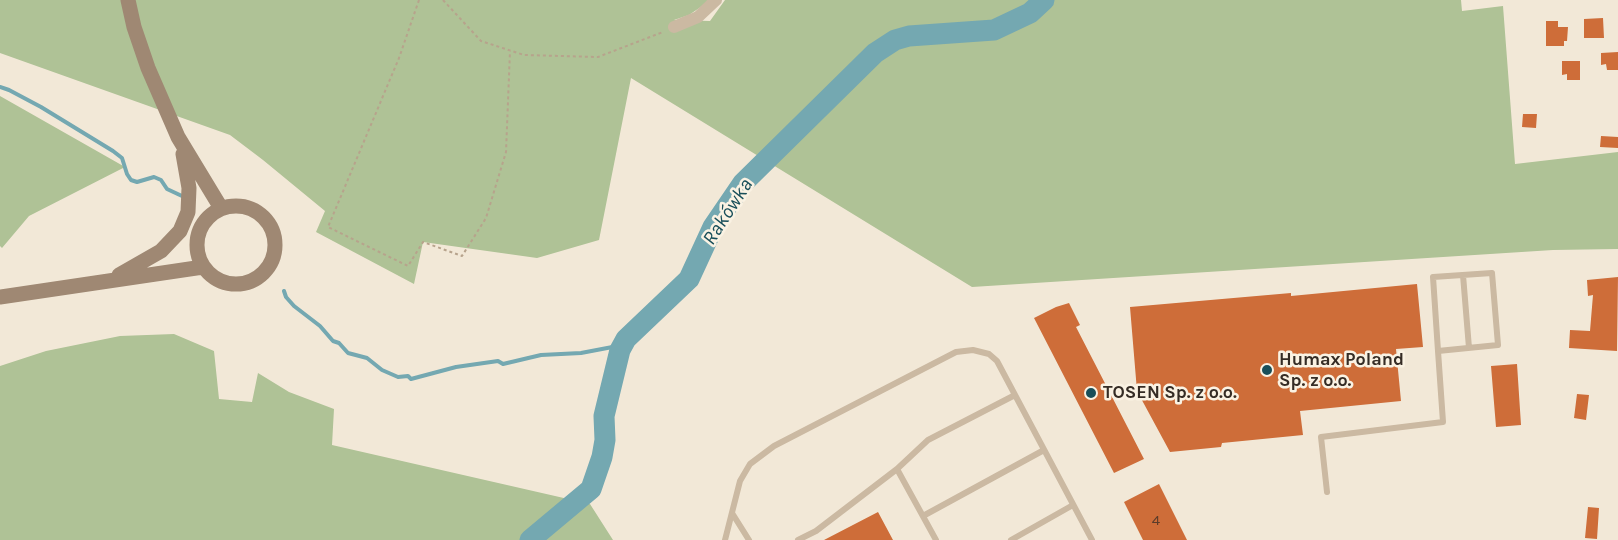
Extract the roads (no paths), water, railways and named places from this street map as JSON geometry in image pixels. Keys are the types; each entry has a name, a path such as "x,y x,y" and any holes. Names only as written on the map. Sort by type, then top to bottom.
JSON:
{"main road":[{"path":"128,0 134,27 148,68 178,137 221,208"},
{"path":"107,281 161,251 180,231 188,212 189,188 187,170 178,137"},
{"path":"245,207 256,211 272,229 275,240 274,252 267,269 244,283 217,279 204,267 198,256 196,245 198,233 211,214 221,208 245,207"},
{"path":"0,297 204,267"}],"street":[{"path":"674,27 698,17 716,0"}],"lane":[{"path":"1326,492 1321,437 1443,422 1438,351 1433,277 1492,273 1498,345 1438,351"},
{"path":"1463,275 1469,348"},
{"path":"725,540 740,481 750,464 774,446 956,352 973,350 989,354 997,361 1092,540"},
{"path":"798,540 816,531 897,469 928,440 1015,395"},
{"path":"923,516 1044,450"},
{"path":"897,469 936,540"},
{"path":"1011,540 1073,505"},
{"path":"732,512 749,540"}],"waterway":[{"name":"Rakówka","path":"530,540 591,489 602,457 605,440 604,416 620,350 626,339 689,279 713,227 743,183 875,53 895,40 909,36 994,30 1030,13 1044,0"},
{"path":"0,87 41,107 113,151 122,158 131,180 137,182 154,177 161,180 167,189 182,196"},
{"path":"284,291 294,306 320,326 348,353 367,358 382,370 398,377 408,376 411,379 456,367 498,361 503,364 541,355 581,353 623,345"}],"place":[{"name":"Humax Poland Sp. z o.o.","path":"1267,370"},
{"name":"TOSEN Sp. z o.o.","path":"1091,393"}]}
